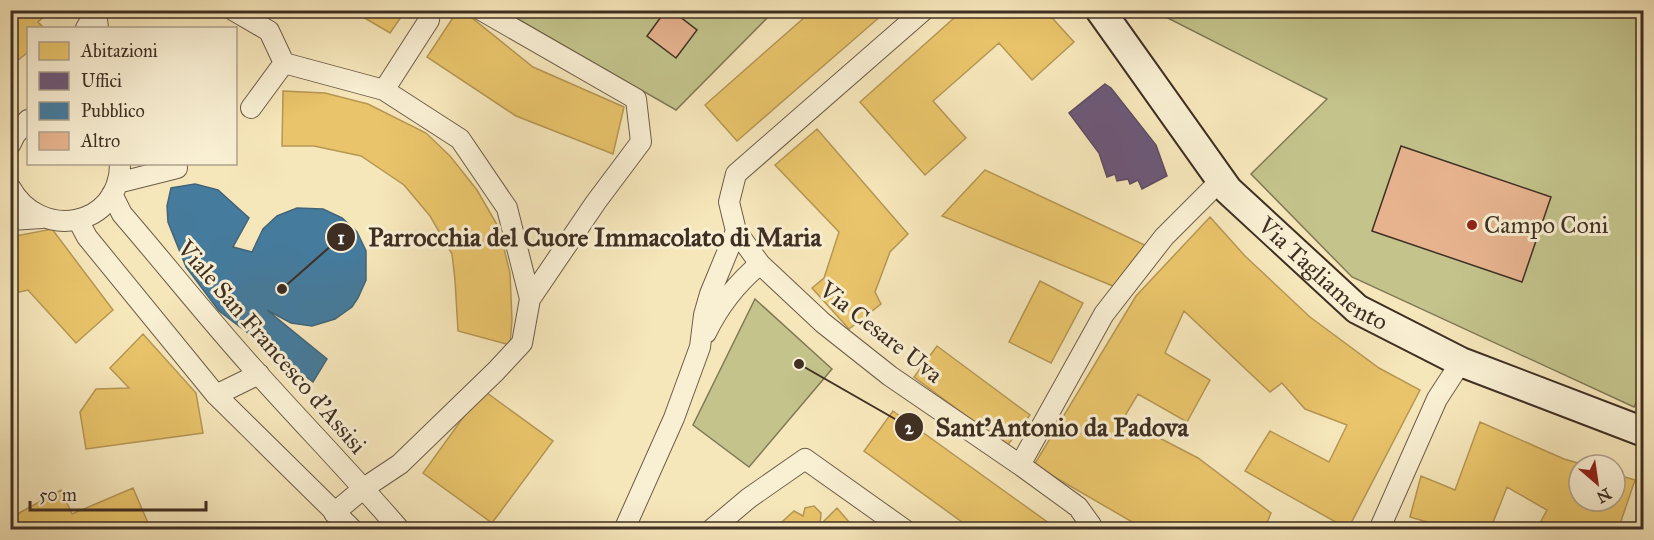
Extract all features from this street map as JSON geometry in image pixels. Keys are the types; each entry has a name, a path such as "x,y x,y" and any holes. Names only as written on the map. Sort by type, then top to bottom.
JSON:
{"street":[{"path":"233,10 269,31 285,63 384,90 460,139 507,208 530,299"},
{"path":"384,90 429,20 430,10"},
{"path":"334,513 364,488 400,464 522,343 530,299 596,202 641,142 636,99 481,10"},
{"path":"700,347 704,315 710,294 736,231 729,202 736,174 924,10"},
{"name":"Via Tagliamento","path":"1100,10 1228,190 1357,309 1461,362 1639,429"},
{"path":"251,108 285,63"},
{"path":"10,145 27,121"},
{"path":"10,220 42,218 60,222 78,220 91,214 103,205 115,188 120,165"},
{"path":"115,188 177,168"},
{"path":"1020,465 1104,314 1164,237 1221,180"},
{"path":"10,187 28,210 42,218"},
{"name":"Viale San Francesco d'Assisi","path":"115,188 122,214 258,374 400,530"},
{"path":"78,220 87,237 216,395 353,530"},
{"name":"Via Cesare Uva","path":"736,231 760,264 823,323 890,376 1078,507 1093,528"},
{"path":"624,530 674,418 700,347 713,319 743,278 760,264"},
{"path":"1379,530 1437,399 1461,362"},
{"path":"216,395 258,374"},
{"path":"711,530 749,498 805,459 905,530"}],"green space":[{"path":"504,11 774,11 676,110"},
{"name":"Campo Coni","path":"1154,11 1643,11 1644,388 1634,407 1352,277 1251,174 1327,99"},
{"path":"755,299 832,369 749,467 693,425"}],"building: Abitazioni":[{"path":"10,10 51,10 38,22 43,27 27,27 27,53 10,67"},
{"path":"351,10 406,10 390,33"},
{"path":"458,10 462,10 533,67 624,107 613,154 516,116 427,57"},
{"path":"813,10 878,10 882,15 737,141 705,105"},
{"path":"963,10 1045,10 1074,42 1032,80 999,43 933,101 966,138 925,175 860,102"},
{"path":"283,91 325,93 368,104 426,133 450,156 477,190 499,228 510,273 512,320 510,345 458,331 452,254 430,216 404,185 361,156 314,146 282,146"},
{"path":"817,129 908,234 890,252 875,292 881,304 849,329 812,288 824,278 839,232 775,165"},
{"path":"985,170 1151,248 1113,286 942,216"},
{"path":"1210,217 1245,256 1310,317 1379,368 1420,390 1348,529 1245,471 1270,431 1329,462 1347,425 1305,409 1282,383 1270,392 1184,311 1165,353 1210,380 1187,422 1138,394 1123,419 1198,458 1271,513 1264,530 1146,530 1034,465 1136,296"},
{"path":"52,229 113,310 76,343 28,290 10,294 10,237"},
{"path":"1040,281 1083,303 1051,363 1009,342"},
{"path":"143,334 196,393 203,433 86,449 80,412 96,389 129,388 110,368"},
{"path":"937,346 1030,415 1007,446 914,377"},
{"path":"483,390 553,441 492,523 423,473"},
{"path":"893,411 1053,526 1051,530 973,530 864,451"},
{"path":"1480,422 1567,460 1567,513 1624,513 1618,530 1565,530 1541,521 1547,510 1507,487 1490,530 1454,530 1410,517 1421,476 1455,490"},
{"path":"1627,478 1635,480 1627,504"},
{"path":"133,488 151,530 10,530 10,518 61,490 72,514"},
{"path":"814,506 821,513 820,525 837,508 856,530 773,530 794,511 803,516 805,508"}],"building: Uffici":[{"path":"1105,84 1111,88 1156,145 1167,176 1142,189 1138,180 1130,184 1128,179 1117,181 1115,174 1107,177 1099,153 1069,113"}],"building: Pubblico":[{"path":"195,184 218,190 249,218 233,247 252,252 263,229 277,216 297,208 323,209 342,218 357,232 366,251 366,280 352,307 335,319 312,326 291,323 267,310 327,359 313,382 219,311 186,267 168,222 167,206 171,188"}],"building: Altro":[{"path":"666,10 671,10 697,30 676,58 647,36"},
{"path":"1401,146 1551,197 1522,282 1372,231"}],"place":[{"name":"Campo Coni","path":"1472,225"},
{"name":"Parrocchia del Cuore Immacolato di Maria","path":"282,289"},
{"name":"Sant'Antonio da Padova","path":"799,364"}]}
